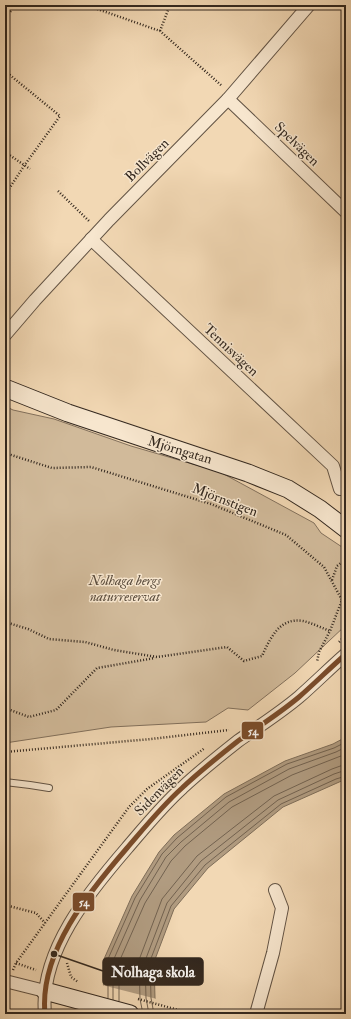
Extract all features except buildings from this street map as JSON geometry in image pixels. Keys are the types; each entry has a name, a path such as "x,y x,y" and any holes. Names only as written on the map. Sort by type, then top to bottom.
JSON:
{"street":[{"name":"Bollvägen","path":"5,335 91,239 230,97 309,5"},
{"name":"Spelvägen","path":"230,97 346,212"},
{"name":"Tennisvägen","path":"91,239 333,466 340,489"},
{"name":"Mjörngatan","path":"5,388 68,413 248,472 288,489 320,509 346,529"},
{"name":"Sidenvägen","path":"45,1014 44,991 54,954 78,911 96,885 157,812 211,763 299,697 346,654"},
{"path":"256,1014 282,908 275,890"},
{"path":"5,981 130,1014"}],"lane":[{"path":"5,782 30,784 49,788"}],"path":[{"path":"5,18 15,5"},
{"path":"86,5 160,32 230,97"},
{"path":"160,32 170,5"},
{"path":"5,71 60,116 5,195"},
{"path":"5,152 30,169"},
{"path":"58,191 92,224"},
{"name":"Mjörnstigen","path":"5,453 52,468 91,467 211,504 286,535 324,567 342,600 330,631 319,652 316,663"},
{"path":"331,581 337,566 346,559"},
{"path":"5,708 29,717 56,710 97,668 157,657 227,647 244,661 262,656 272,634 288,621 303,621 330,631"},
{"path":"5,622 28,628 49,639 85,642 114,650 157,657"},
{"path":"5,752 151,739 231,729"},
{"path":"5,904 36,913 45,923"},
{"path":"67,961 71,977 79,983"},
{"path":"169,1007 194,1014"}],"green space":[{"name":"Nolhaga bergs naturreservat","path":"5,406 13,410 54,419 131,446 220,472 314,523 321,533 345,549 346,552 346,625 295,673 248,710 228,708 206,722 111,727 5,743"}],"water":[{"path":"346,737 346,779 283,807 208,868 174,909 154,962 155,998 158,1014 105,1014 103,977 104,959 132,896 159,852 174,835 224,794 285,761 333,744"}],"pier":[{"path":"102,985 157,999 160,1014 103,1014"}],"transit line":[{"name":"54","path":"45,1014 45,991 50,968 58,946 83,904 112,865 161,809 189,782 238,741 292,703 346,654"}],"place":[{"name":"Nolhaga skola","path":"54,954"}]}
